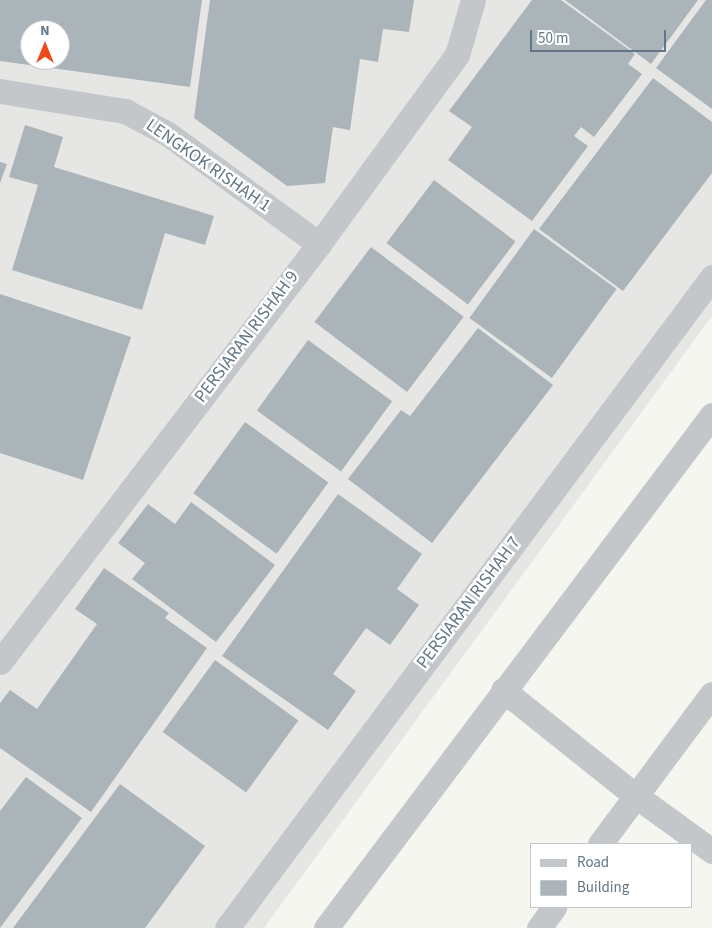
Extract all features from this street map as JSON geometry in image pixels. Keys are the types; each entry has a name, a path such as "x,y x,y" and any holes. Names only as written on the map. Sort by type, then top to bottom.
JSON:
{"street":[{"name":"PERSIARAN RISHAH 9","path":"0,662 318,244 457,55 473,0"},
{"name":"LENGKOK RISHAH 1","path":"0,92 125,111 168,134 318,244"},
{"name":"PERSIARAN RISHAH 7","path":"227,928 712,278"},
{"path":"326,928 712,415"},
{"path":"504,690 636,796 712,850"},
{"path":"601,843 712,694"},
{"path":"539,928 553,908"}],"shaded area":[{"path":"0,0 712,0 712,316 264,928 0,928"}],"building":[{"path":"0,0 202,0 190,87 66,70 70,70 70,20 20,20 20,64 0,61"},
{"path":"210,0 414,0 409,32 383,29 378,62 360,59 350,130 333,127 325,183 287,186 194,118"},
{"path":"532,0 561,0 635,54 628,64 642,74 594,137 581,127 574,136 588,146 532,221 448,160 472,127 449,111"},
{"path":"565,0 698,0 651,64"},
{"path":"706,0 712,0 712,109 656,68"},
{"path":"653,78 712,122 712,173 623,291 539,229"},
{"path":"25,125 63,137 54,167 214,216 205,245 165,233 142,310 12,270 38,185 9,177"},
{"path":"0,162 7,164 0,183"},
{"path":"434,180 515,241 468,304 386,243"},
{"path":"534,229 617,289 552,378 469,318"},
{"path":"371,247 464,317 407,392 314,322"},
{"path":"0,294 131,337 83,480 0,453"},
{"path":"478,328 553,385 432,543 348,479 401,410 410,416"},
{"path":"308,340 392,401 341,472 257,410"},
{"path":"245,422 328,483 277,554 193,493"},
{"path":"338,494 422,554 397,589 419,605 390,645 366,628 333,674 356,691 328,730 222,656"},
{"path":"191,502 275,565 216,642 132,579 145,563 118,543 148,504 175,524"},
{"path":"104,568 169,613 165,618 207,648 91,812 0,748 0,703 10,690 37,709 97,624 75,609"},
{"path":"215,660 298,721 246,793 163,732"},
{"path":"26,777 82,818 0,928 0,811"},
{"path":"120,784 205,846 145,928 13,928"}]}
